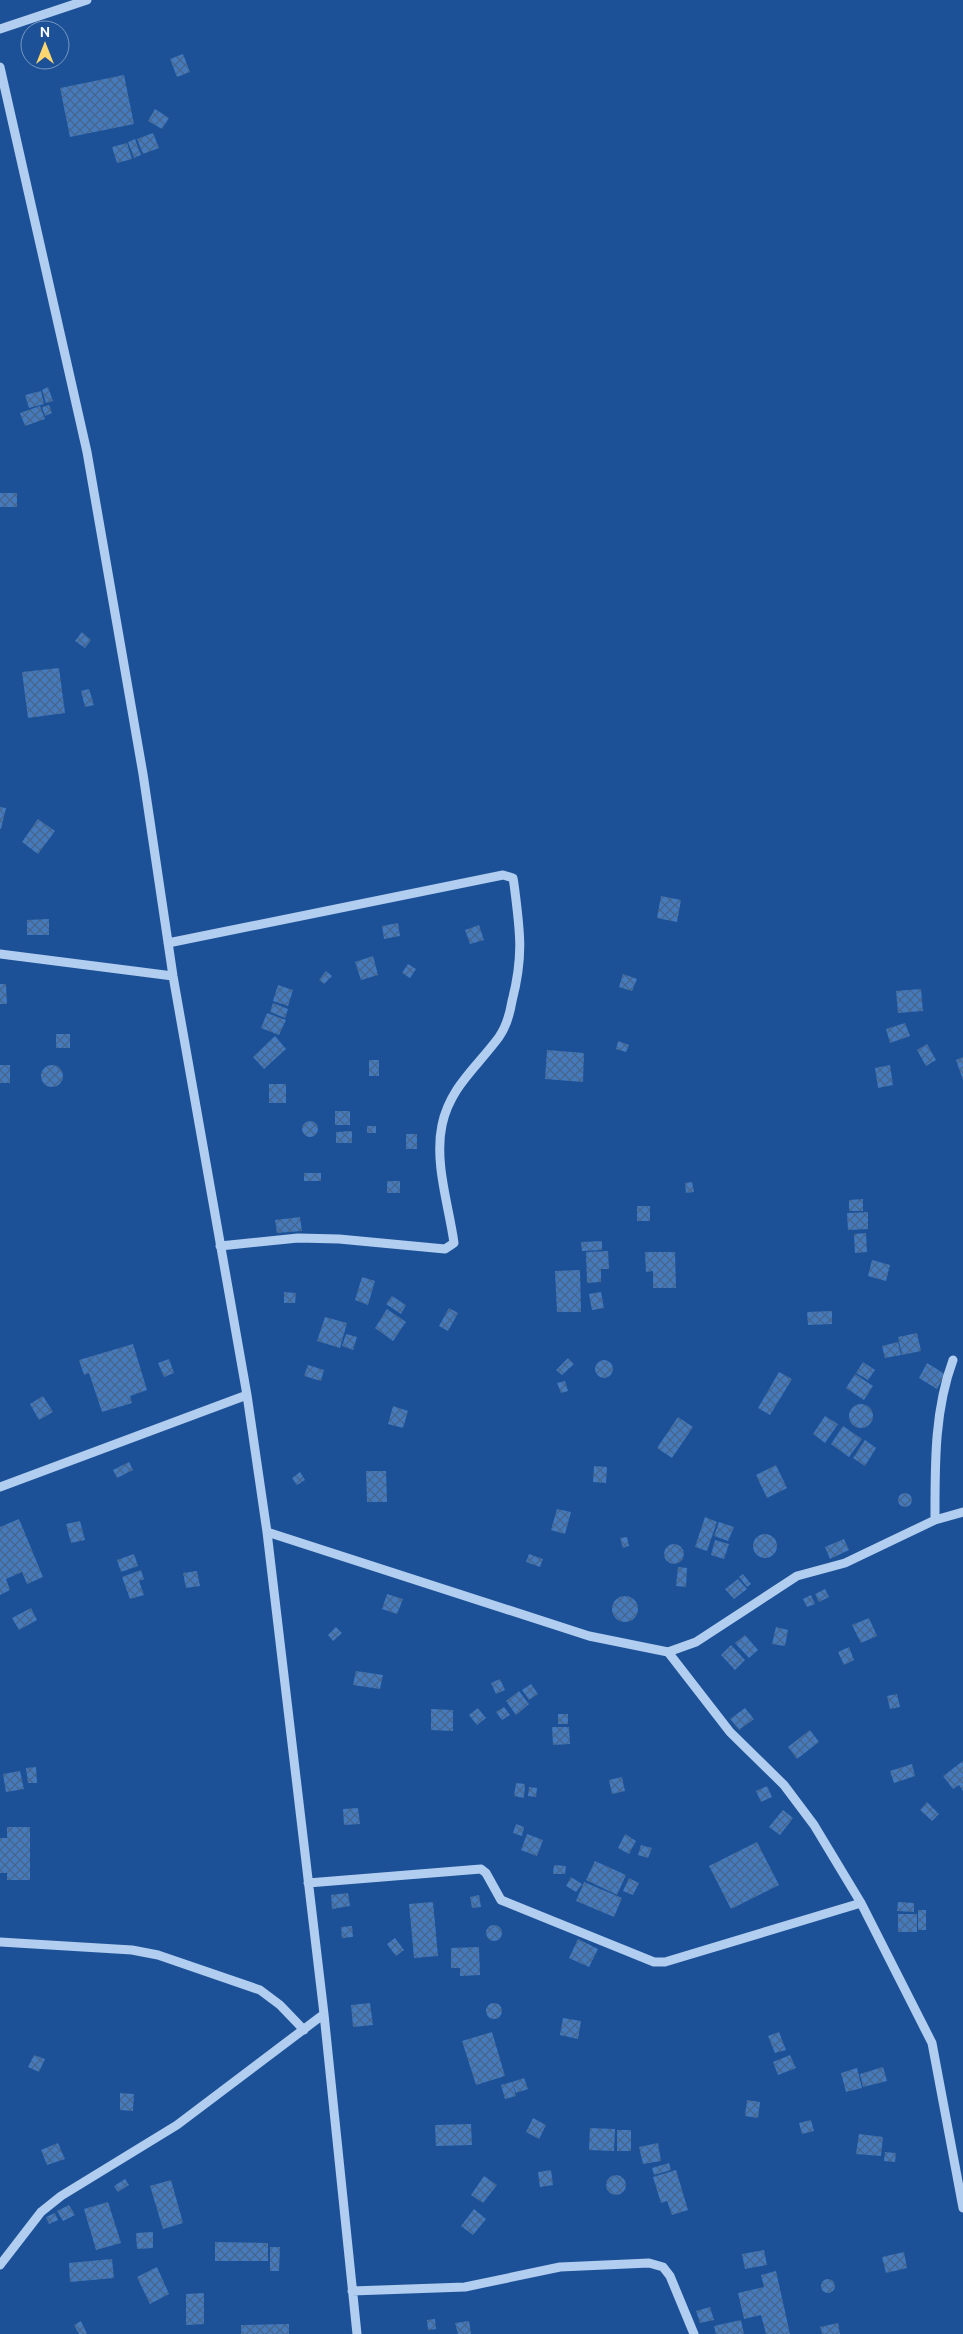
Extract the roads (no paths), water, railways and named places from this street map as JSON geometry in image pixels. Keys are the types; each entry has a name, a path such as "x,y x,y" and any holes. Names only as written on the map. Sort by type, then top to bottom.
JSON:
{"street":[{"path":"0,29 87,0"},
{"path":"1,72 87,452 143,774 172,976 247,1395 266,1532 324,2014 357,2334"},
{"path":"168,943 503,875 513,878 522,940 520,971 510,1010 500,1035 451,1096 442,1126 441,1161 454,1243 451,1247 445,1249 339,1239 298,1238 220,1246"},
{"path":"0,954 172,976"},
{"path":"935,1520 935,1455 947,1376 953,1360"},
{"path":"0,1487 247,1395"},
{"path":"266,1532 589,1636 668,1652 696,1642 797,1576 845,1563 935,1520 963,1512"},
{"path":"668,1652 730,1732 789,1791 814,1825 861,1903 932,2043 963,2208"},
{"path":"308,1883 481,1869 486,1873 501,1900 654,1962 665,1962 861,1903"},
{"path":"0,1942 132,1950 158,1955 260,1990 280,2005 304,2030"},
{"path":"0,2266 41,2212 61,2196 177,2125 324,2014"},
{"path":"352,2291 465,2287 560,2267 649,2263 662,2266 670,2276 694,2334"}]}
